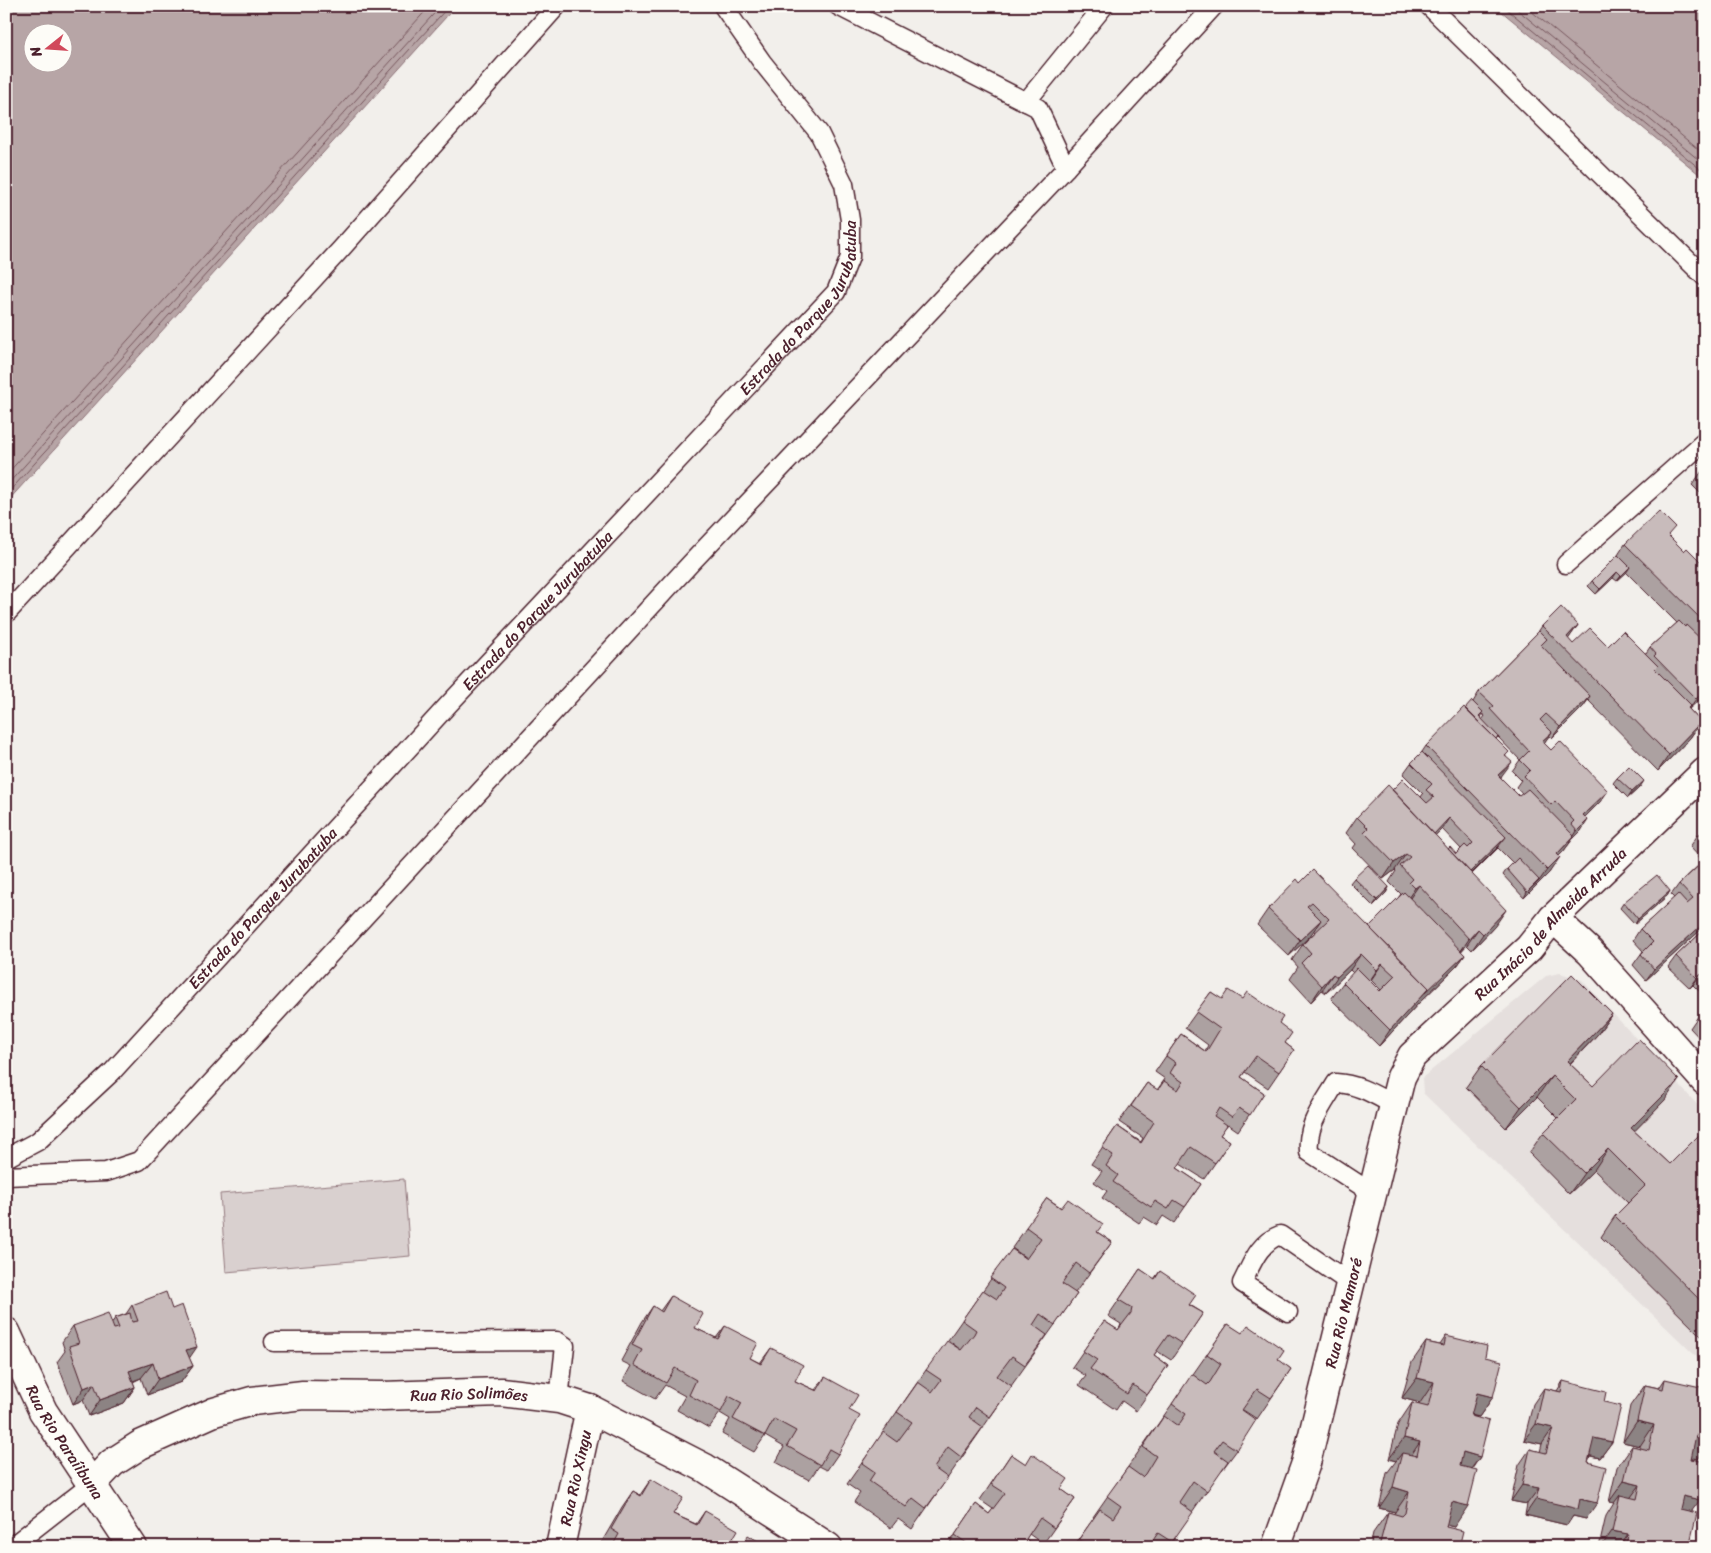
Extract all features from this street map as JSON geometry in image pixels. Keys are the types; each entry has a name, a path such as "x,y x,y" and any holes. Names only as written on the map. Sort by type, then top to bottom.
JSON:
{"street":[{"name":"Rua Inácio de Almeida Arruda","path":"1400,1077 1412,1056 1528,948 1552,918 1705,772"},
{"path":"1552,918 1590,952 1705,1081"},
{"name":"Rua Rio Mamoré","path":"1276,1547 1306,1463 1400,1077"},
{"name":"Rua Rio Paraíibuna","path":"6,1332 44,1411 69,1451 93,1483 133,1547"},
{"name":"Rua Rio Solimões","path":"93,1483 112,1463 140,1445 214,1412 252,1401 303,1395 383,1396 501,1392 559,1399 590,1409 705,1468 828,1547"},
{"name":"Rua Rio Xingu","path":"560,1547 590,1409"}],"lane":[{"path":"6,614 341,249 557,6"},
{"name":"Estrada do Parque Jurubatuba","path":"6,1158 38,1141 112,1072 449,704 836,292 850,257 850,220 844,184 819,133 762,62 723,6"},
{"path":"838,6 1038,108 1066,168"},
{"path":"1026,102 1104,6"},
{"path":"6,1176 106,1172 139,1161 691,563 1066,168 1214,6"},
{"path":"1429,6 1705,277"},
{"path":"1566,564 1705,441"},
{"path":"1372,1193 1309,1152 1310,1126 1336,1083 1349,1084 1366,1090 1394,1105"},
{"path":"1288,1312 1242,1283 1260,1248 1269,1239 1280,1235 1350,1283"},
{"path":"274,1342 557,1341 564,1346 559,1399"},
{"path":"11,1547 93,1483"}],"shaded area":[{"path":"1560,973 1582,980 1705,1113 1705,1365 1423,1093 1422,1078 1546,976"},
{"path":"404,1179 410,1256 226,1272 220,1194"}],"water":[{"path":"6,6 456,6 6,503"},
{"path":"1495,6 1705,6 1705,179"}],"building":[{"path":"1659,511 1675,527 1668,535 1684,551 1687,548 1705,566 1705,623 1625,544"},
{"path":"1618,555 1630,567 1621,576 1617,572 1600,589 1592,581"},
{"path":"1561,607 1578,625 1567,637 1573,644 1590,628 1608,646 1623,631 1658,666 1655,669 1691,705 1688,708 1701,722 1669,755 1542,626"},
{"path":"1679,621 1705,643 1705,690 1696,699 1654,656 1656,654 1650,647"},
{"path":"1539,631 1547,639 1541,645 1590,696 1560,727 1546,714 1540,720 1552,732 1542,741 1551,750 1560,741 1608,791 1583,815 1588,820 1577,831 1571,824 1574,821 1555,801 1551,805 1524,776 1530,770 1520,760 1529,751 1490,709 1494,706 1479,692"},
{"path":"1472,701 1483,712 1479,716 1498,736 1496,739 1465,709"},
{"path":"1464,707 1509,752 1505,756 1512,762 1498,775 1519,796 1528,789 1574,836 1557,854 1560,857 1547,870 1426,746"},
{"path":"1422,752 1506,837 1470,872 1448,849 1450,847 1456,854 1465,845 1468,848 1473,843 1449,818 1434,834 1392,790 1403,779 1427,803 1434,797 1426,790 1432,784 1411,763"},
{"path":"1629,766 1644,781 1632,792 1617,778"},
{"path":"1388,785 1506,910 1483,934 1478,929 1469,939 1419,885 1415,888 1409,882 1412,879 1400,866 1410,857 1406,854 1394,863 1364,832 1368,828 1357,817"},
{"path":"1705,830 1705,844 1697,836"},
{"path":"1518,858 1539,880 1527,892 1507,869"},
{"path":"1705,860 1705,922 1654,969 1641,954 1653,942 1640,929 1678,894 1687,904 1693,899 1679,884"},
{"path":"1368,865 1389,887 1377,900 1354,878"},
{"path":"1313,870 1429,988 1390,1030 1343,983 1357,968 1380,991 1395,976 1382,964 1377,970 1361,954 1337,977 1333,974 1322,986 1301,963 1311,953 1303,944 1329,919 1312,902 1307,906 1321,920 1300,940 1268,909 1297,879 1300,883"},
{"path":"1657,875 1670,891 1638,919 1624,902"},
{"path":"1404,892 1465,955 1425,993 1429,988 1369,927"},
{"path":"1705,929 1705,978 1701,974 1697,978 1676,956"},
{"path":"1572,974 1612,1014 1567,1061 1593,1086 1639,1039 1679,1080 1631,1128 1670,1164 1701,1133 1705,1136 1705,1206 1697,1212 1705,1220 1705,1305 1615,1216 1645,1186 1608,1149 1584,1173 1543,1133 1576,1100 1552,1076 1521,1107 1481,1066"},
{"path":"1228,990 1242,999 1247,992 1283,1017 1279,1023 1292,1033 1285,1043 1294,1050 1279,1072 1256,1056 1241,1077 1264,1093 1250,1115 1239,1108 1232,1117 1219,1108 1214,1116 1227,1125 1220,1135 1230,1141 1215,1163 1191,1147 1177,1168 1201,1184 1185,1207 1174,1200 1168,1209 1155,1201 1151,1207 1113,1182 1118,1175 1106,1166 1113,1155 1102,1148 1117,1126 1141,1143 1154,1122 1131,1106 1147,1083 1158,1090 1164,1081 1178,1090 1183,1082 1170,1073 1176,1063 1166,1056 1181,1034 1206,1052 1220,1029 1196,1012 1211,992 1222,999"},
{"path":"1047,1198 1061,1208 1068,1199 1103,1224 1097,1232 1112,1242 1089,1273 1076,1263 1062,1284 1077,1294 1055,1325 1040,1314 1033,1325 1047,1335 1025,1365 1012,1356 997,1376 1012,1386 990,1417 976,1407 969,1417 983,1427 961,1457 948,1447 934,1468 948,1478 926,1508 913,1498 906,1507 869,1481 875,1472 862,1463 883,1432 897,1442 912,1422 897,1412 918,1382 932,1392 941,1380 926,1370 947,1341 961,1350 974,1334 976,1330 962,1320 983,1290 997,1299 1004,1288 990,1278 1012,1249 1026,1259 1041,1238 1026,1227"},
{"path":"1140,1269 1155,1279 1160,1271 1196,1295 1189,1305 1203,1313 1182,1344 1168,1335 1154,1355 1168,1365 1147,1395 1133,1385 1127,1394 1090,1369 1097,1360 1083,1351 1104,1321 1118,1330 1131,1313 1132,1308 1119,1300"},
{"path":"166,1292 172,1309 182,1305 197,1347 186,1350 193,1366 158,1379 153,1363 129,1371 135,1387 100,1400 94,1384 84,1388 69,1346 79,1343 73,1326 108,1313 114,1329 119,1328 115,1318 130,1313 132,1322 138,1321 132,1305"},
{"path":"671,1296 703,1314 695,1328 718,1339 725,1326 758,1343 750,1358 761,1364 771,1348 803,1365 795,1381 817,1391 825,1377 858,1395 849,1410 860,1416 838,1454 829,1449 820,1465 787,1446 796,1431 774,1419 765,1436 733,1419 742,1403 729,1396 721,1412 689,1395 696,1380 675,1368 666,1383 634,1365 642,1350 632,1345 653,1306 662,1312"},
{"path":"1228,1324 1242,1333 1248,1325 1284,1350 1278,1359 1291,1369 1271,1398 1257,1389 1242,1410 1256,1420 1237,1450 1222,1440 1214,1451 1228,1461 1207,1491 1193,1481 1179,1502 1193,1512 1172,1542 1158,1533 1151,1543 1156,1547 1090,1547 1079,1539 1100,1509 1113,1518 1121,1506 1107,1496 1128,1467 1142,1477 1145,1474 1156,1456 1143,1447 1164,1416 1178,1426 1186,1414 1172,1404 1192,1374 1207,1385 1210,1382 1221,1364 1207,1354"},
{"path":"1446,1336 1487,1346 1485,1357 1502,1361 1493,1397 1477,1393 1471,1416 1489,1421 1480,1457 1463,1452 1460,1466 1477,1470 1468,1506 1452,1502 1446,1527 1463,1531 1459,1547 1379,1547 1388,1512 1402,1516 1405,1513 1409,1492 1393,1487 1402,1453 1417,1456 1420,1442 1404,1438 1412,1403 1428,1407 1434,1382 1417,1378 1426,1342 1444,1346"},
{"path":"1665,1379 1705,1388 1705,1437 1696,1435 1691,1459 1705,1462 1705,1478 1700,1500 1683,1496 1680,1509 1697,1513 1689,1547 1671,1545 1671,1547 1626,1547 1628,1534 1612,1531 1620,1495 1637,1499 1640,1485 1624,1481 1632,1446 1649,1450 1654,1425 1637,1421 1645,1385 1663,1389"},
{"path":"1563,1381 1606,1392 1604,1402 1621,1406 1612,1442 1594,1438 1588,1462 1606,1467 1597,1503 1580,1499 1578,1509 1536,1499 1539,1488 1522,1485 1530,1449 1546,1453 1553,1428 1536,1424 1544,1388 1561,1392"},
{"path":"1011,1454 1026,1464 1032,1454 1068,1479 1061,1489 1075,1499 1054,1528 1040,1518 1026,1539 1037,1547 966,1547 968,1544 955,1535 976,1504 989,1514 1005,1493 991,1484"},
{"path":"651,1479 683,1498 673,1514 697,1525 705,1511 738,1530 729,1545 732,1547 612,1547 619,1534 611,1529 633,1491 641,1496"},
{"path":"748,1535 768,1547 742,1547"}]}
